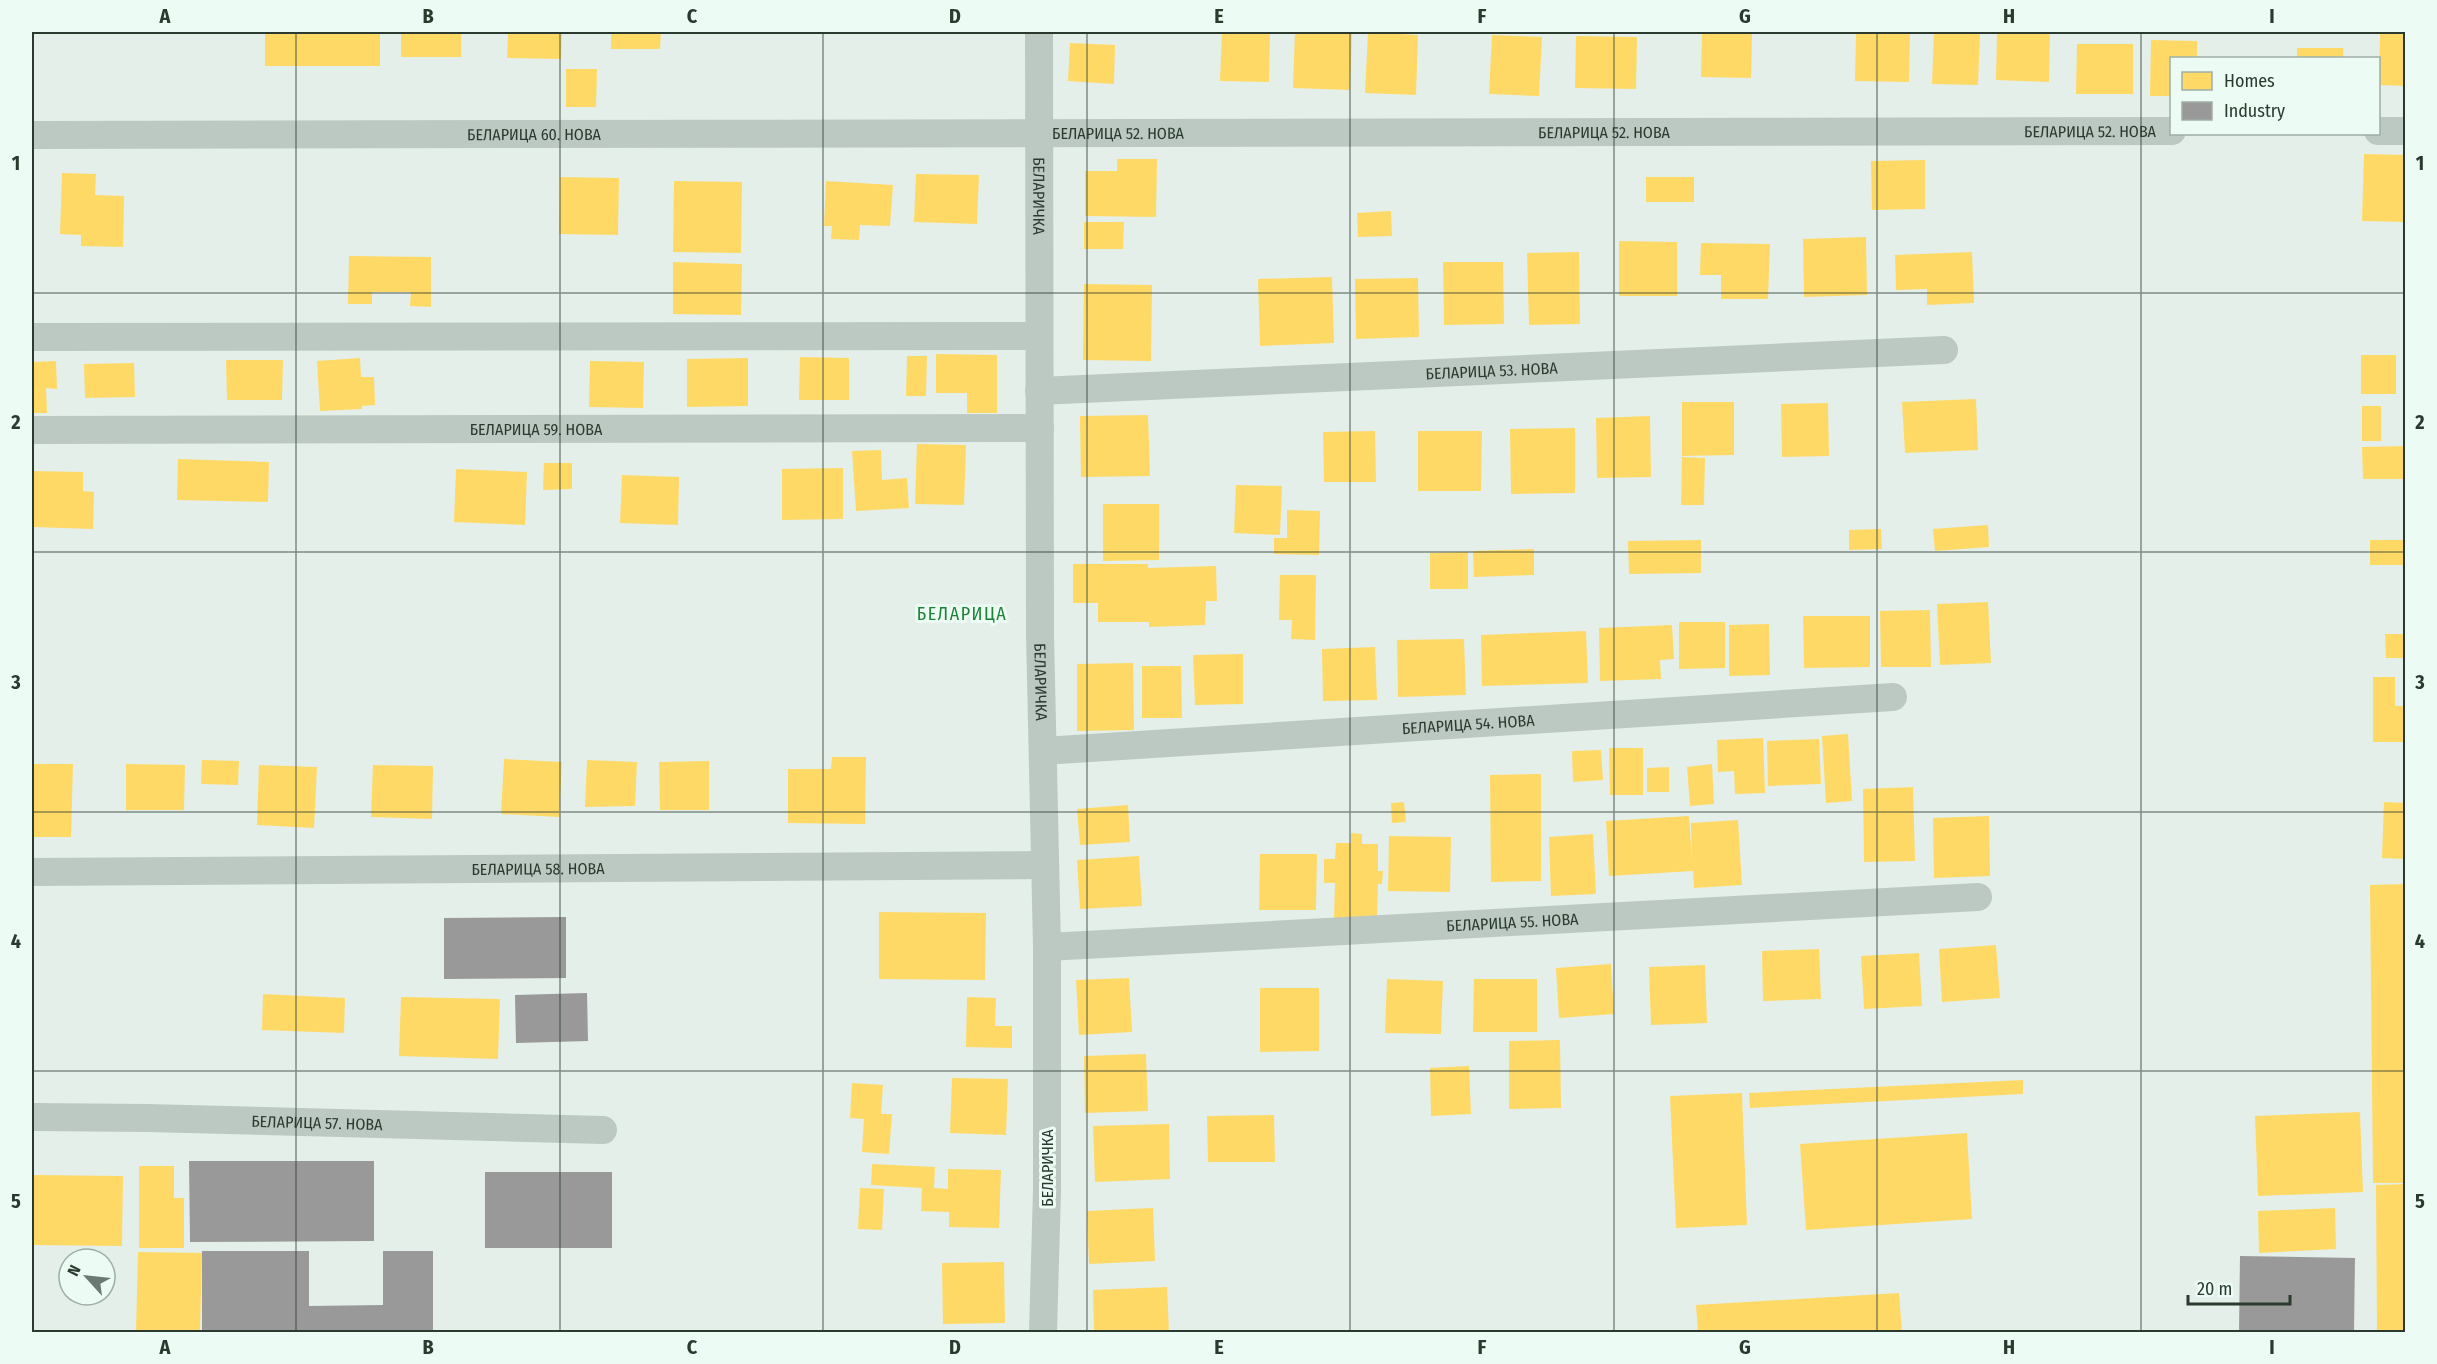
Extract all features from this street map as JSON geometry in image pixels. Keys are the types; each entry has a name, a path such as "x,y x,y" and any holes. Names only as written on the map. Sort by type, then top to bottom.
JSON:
{"street":[{"name":"БЕЛАРИЧКА","path":"1039,32 1040,634 1047,947 1047,1191 1043,1332"},
{"name":"БЕЛАРИЦА 52. НОВА","path":"1038,132 2170,131"},
{"path":"2380,131 2406,131"},
{"name":"БЕЛАРИЦА 60. НОВА","path":"32,135 1038,132"},
{"path":"32,337 1038,336"},
{"name":"БЕЛАРИЦА 53. НОВА","path":"1039,391 1944,350"},
{"name":"БЕЛАРИЦА 59. НОВА","path":"32,430 1040,428"},
{"name":"БЕЛАРИЦА 54. НОВА","path":"1043,751 1893,697"},
{"name":"БЕЛАРИЦА 58. НОВА","path":"32,872 1044,865"},
{"name":"БЕЛАРИЦА 55. НОВА","path":"1047,947 1978,897"},
{"name":"БЕЛАРИЦА 57. НОВА","path":"32,1117 603,1130"}],"building: Homes":[{"path":"265,32 380,32 380,66 265,66"},
{"path":"401,32 461,32 461,57 401,57"},
{"path":"508,32 562,32 561,59 507,58"},
{"path":"611,32 661,32 660,49 611,49"},
{"path":"1222,32 1270,32 1269,82 1220,81"},
{"path":"1295,32 1352,34 1350,90 1293,88"},
{"path":"1368,32 1418,35 1416,95 1365,93"},
{"path":"1702,32 1752,32 1751,78 1701,77"},
{"path":"1856,32 1910,32 1909,82 1855,81"},
{"path":"1934,32 1980,32 1978,85 1932,84"},
{"path":"1997,32 2050,32 2049,82 1996,80"},
{"path":"2298,32 2316,32 2316,34 2298,34"},
{"path":"2380,34 2406,34 2406,86 2380,85"},
{"path":"1492,35 1542,37 1539,96 1489,94"},
{"path":"1576,36 1637,37 1636,89 1575,88"},
{"path":"2151,40 2197,41 2197,57 2170,57 2170,96 2150,96"},
{"path":"1070,43 1115,45 1114,84 1068,81"},
{"path":"2077,44 2133,44 2133,94 2076,94"},
{"path":"2297,48 2343,48 2343,57 2297,57"},
{"path":"566,69 597,69 596,107 566,107"},
{"path":"2364,154 2406,155 2406,222 2362,221"},
{"path":"1117,159 1157,159 1156,217 1085,216 1085,171 1117,171"},
{"path":"1925,160 1925,209 1872,210 1871,161"},
{"path":"62,173 96,174 95,195 124,196 123,247 81,246 81,235 60,234"},
{"path":"916,174 979,175 977,224 914,222"},
{"path":"560,177 619,178 618,235 559,234"},
{"path":"1646,177 1694,177 1694,202 1646,202"},
{"path":"674,181 742,182 741,253 673,252"},
{"path":"826,181 893,185 890,226 860,225 859,240 831,239 832,226 824,226"},
{"path":"1391,211 1392,236 1358,237 1357,213"},
{"path":"1084,222 1124,222 1123,249 1084,249"},
{"path":"1866,237 1867,295 1804,297 1803,239"},
{"path":"1619,241 1677,242 1677,296 1619,296"},
{"path":"1701,243 1770,244 1768,299 1721,299 1721,275 1700,275"},
{"path":"1579,252 1580,324 1529,325 1527,253"},
{"path":"1972,252 1974,303 1927,305 1927,289 1896,290 1895,255"},
{"path":"349,256 431,257 431,307 410,306 411,292 372,292 372,304 348,304"},
{"path":"673,262 742,264 741,315 673,314"},
{"path":"1443,262 1503,262 1504,324 1444,325"},
{"path":"1332,277 1334,343 1260,346 1258,279"},
{"path":"1418,278 1419,337 1356,339 1355,279"},
{"path":"1084,284 1152,285 1151,361 1083,360"},
{"path":"936,354 997,355 997,413 967,413 967,393 936,393"},
{"path":"2361,355 2396,355 2396,394 2361,394"},
{"path":"907,356 927,356 926,396 906,396"},
{"path":"800,357 849,358 849,400 799,400"},
{"path":"360,358 361,377 374,377 375,405 362,406 362,409 320,411 317,361"},
{"path":"748,358 748,406 687,407 687,359"},
{"path":"226,360 283,360 282,400 227,400"},
{"path":"56,361 57,389 46,388 47,413 32,413 32,362"},
{"path":"590,361 644,362 643,408 589,407"},
{"path":"134,363 135,397 85,398 84,364"},
{"path":"1976,399 1978,450 1905,453 1902,402"},
{"path":"1682,402 1734,402 1734,455 1682,456"},
{"path":"1828,403 1829,456 1782,457 1781,404"},
{"path":"2362,406 2381,406 2381,441 2362,441"},
{"path":"1148,415 1150,476 1081,477 1080,416"},
{"path":"1650,416 1651,477 1597,478 1596,418"},
{"path":"1575,428 1575,493 1511,494 1510,429"},
{"path":"1375,431 1376,482 1324,482 1323,432"},
{"path":"1418,431 1482,431 1481,491 1418,491"},
{"path":"917,444 966,445 964,505 915,504"},
{"path":"2406,446 2406,479 2363,479 2362,447"},
{"path":"881,450 882,480 907,478 909,508 856,511 852,451"},
{"path":"1682,457 1705,458 1704,505 1681,505"},
{"path":"178,459 269,462 268,502 177,500"},
{"path":"544,463 572,463 572,489 543,490"},
{"path":"843,468 843,519 782,520 782,469"},
{"path":"456,469 527,472 525,525 454,522"},
{"path":"32,471 83,472 83,491 94,492 93,529 32,527"},
{"path":"622,475 679,477 678,525 620,523"},
{"path":"1236,485 1282,486 1280,535 1234,533"},
{"path":"1103,504 1159,504 1159,560 1103,561"},
{"path":"1287,510 1320,511 1319,555 1274,554 1274,538 1287,538"},
{"path":"1988,525 1989,547 1935,551 1933,529"},
{"path":"1881,529 1882,549 1849,550 1849,530"},
{"path":"1701,540 1701,573 1629,574 1628,541"},
{"path":"2370,540 2406,540 2406,565 2370,565"},
{"path":"1534,549 1534,575 1474,577 1473,551"},
{"path":"1468,552 1468,589 1430,589 1430,553"},
{"path":"1073,564 1148,564 1148,568 1216,566 1217,601 1206,601 1205,625 1149,627 1149,622 1098,622 1098,603 1073,603"},
{"path":"1280,575 1316,575 1315,640 1291,639 1292,620 1279,620"},
{"path":"1988,602 1991,663 1940,665 1937,604"},
{"path":"1930,610 1931,667 1881,667 1880,611"},
{"path":"1803,616 1870,616 1870,667 1804,668"},
{"path":"1679,622 1725,622 1725,668 1679,669"},
{"path":"1769,624 1770,675 1729,676 1729,625"},
{"path":"1672,625 1674,659 1660,660 1661,679 1600,681 1599,628"},
{"path":"1586,631 1588,683 1482,686 1481,635"},
{"path":"2385,634 2406,634 2406,658 2386,658"},
{"path":"1464,639 1466,695 1398,697 1397,640"},
{"path":"1375,647 1377,700 1323,701 1322,649"},
{"path":"1243,654 1243,704 1195,705 1193,655"},
{"path":"1133,663 1134,730 1077,731 1077,664"},
{"path":"1142,666 1181,666 1182,718 1142,718"},
{"path":"2373,677 2395,677 2395,706 2406,706 2406,742 2373,742"},
{"path":"1848,734 1852,801 1826,803 1822,736"},
{"path":"1763,738 1765,793 1735,794 1734,771 1718,772 1717,740"},
{"path":"1819,739 1821,784 1768,786 1767,741"},
{"path":"1609,748 1643,748 1643,795 1610,795"},
{"path":"1601,750 1603,780 1573,782 1572,751"},
{"path":"832,757 866,757 865,824 788,823 788,769 831,769"},
{"path":"504,759 562,762 559,817 501,814"},
{"path":"202,760 239,761 238,785 201,784"},
{"path":"587,760 637,762 635,806 585,807"},
{"path":"709,761 709,810 660,810 659,762"},
{"path":"32,764 73,764 71,837 32,837"},
{"path":"126,764 185,765 184,810 126,810"},
{"path":"1712,764 1714,804 1690,806 1687,767"},
{"path":"259,765 317,767 314,828 257,825"},
{"path":"373,765 433,766 432,819 371,817"},
{"path":"1669,767 1669,792 1647,792 1647,768"},
{"path":"1541,774 1541,881 1491,882 1490,775"},
{"path":"1913,787 1915,861 1864,862 1863,789"},
{"path":"1404,802 1406,822 1392,823 1391,803"},
{"path":"2384,802 2406,803 2406,859 2382,858"},
{"path":"1128,805 1130,842 1080,845 1077,809"},
{"path":"1689,816 1692,861 1691,823 1738,820 1742,885 1694,888 1693,871 1609,876 1606,821"},
{"path":"1989,816 1990,876 1934,878 1933,818"},
{"path":"1351,833 1362,834 1362,844 1378,844 1378,871 1383,871 1382,884 1378,884 1377,919 1334,918 1335,883 1324,883 1324,859 1335,859 1336,843 1351,843"},
{"path":"1593,834 1596,894 1551,896 1549,837"},
{"path":"1389,836 1451,837 1450,892 1388,891"},
{"path":"1260,854 1317,854 1316,910 1259,910"},
{"path":"1139,856 1142,906 1080,909 1077,860"},
{"path":"2406,884 2406,1183 2373,1183 2370,885"},
{"path":"879,912 986,913 985,980 879,979"},
{"path":"1996,945 2000,998 1942,1002 1939,949"},
{"path":"1819,949 1821,999 1763,1001 1762,951"},
{"path":"1919,953 1922,1006 1864,1009 1861,956"},
{"path":"1611,964 1614,1014 1559,1018 1556,968"},
{"path":"1705,965 1707,1023 1651,1025 1649,967"},
{"path":"1129,978 1132,1032 1079,1035 1076,980"},
{"path":"1387,979 1443,981 1441,1034 1385,1033"},
{"path":"1474,979 1537,979 1537,1032 1473,1032"},
{"path":"1260,988 1319,988 1319,1051 1260,1052"},
{"path":"263,994 345,998 344,1033 262,1030"},
{"path":"401,997 500,999 498,1059 399,1056"},
{"path":"967,997 996,998 995,1026 1012,1026 1012,1048 966,1047"},
{"path":"1560,1040 1561,1108 1509,1109 1509,1041"},
{"path":"1146,1054 1148,1111 1085,1113 1084,1056"},
{"path":"1469,1066 1471,1114 1431,1116 1430,1068"},
{"path":"952,1078 1008,1079 1006,1135 950,1133"},
{"path":"2023,1080 2023,1094 1750,1108 1749,1093"},
{"path":"852,1083 883,1085 881,1114 892,1114 889,1154 862,1152 864,1119 850,1118"},
{"path":"1742,1093 1747,1225 1676,1228 1670,1096"},
{"path":"2360,1112 2363,1192 2258,1196 2255,1116"},
{"path":"1274,1115 1275,1162 1208,1162 1207,1116"},
{"path":"1169,1124 1170,1179 1095,1182 1093,1126"},
{"path":"1967,1133 1972,1219 1806,1230 1800,1144"},
{"path":"872,1164 935,1167 934,1188 948,1189 948,1169 1001,1170 999,1228 949,1227 949,1212 921,1211 922,1188 871,1185"},
{"path":"139,1166 174,1166 174,1198 184,1198 184,1248 139,1248"},
{"path":"32,1175 123,1176 122,1246 32,1245"},
{"path":"2406,1184 2406,1332 2377,1332 2376,1185"},
{"path":"860,1188 884,1189 882,1230 858,1229"},
{"path":"1153,1208 1155,1261 1089,1264 1087,1211"},
{"path":"2335,1208 2336,1249 2259,1253 2258,1211"},
{"path":"138,1252 202,1253 200,1332 136,1332"},
{"path":"1004,1262 1005,1323 943,1324 942,1263"},
{"path":"1167,1287 1169,1332 1094,1332 1093,1290"},
{"path":"1899,1293 1902,1332 1698,1332 1696,1305"}],"building: Industry":[{"path":"566,917 566,978 444,979 444,918"},
{"path":"587,993 588,1041 516,1043 515,995"},
{"path":"189,1161 374,1161 374,1241 190,1242"},
{"path":"485,1172 612,1172 612,1248 485,1248"},
{"path":"202,1251 309,1251 309,1306 383,1305 383,1251 433,1251 433,1332 202,1332"},
{"path":"2240,1256 2355,1258 2354,1332 2239,1332"}],"district":[{"name":"БЕЛАРИЦА","path":"962,614"}]}
